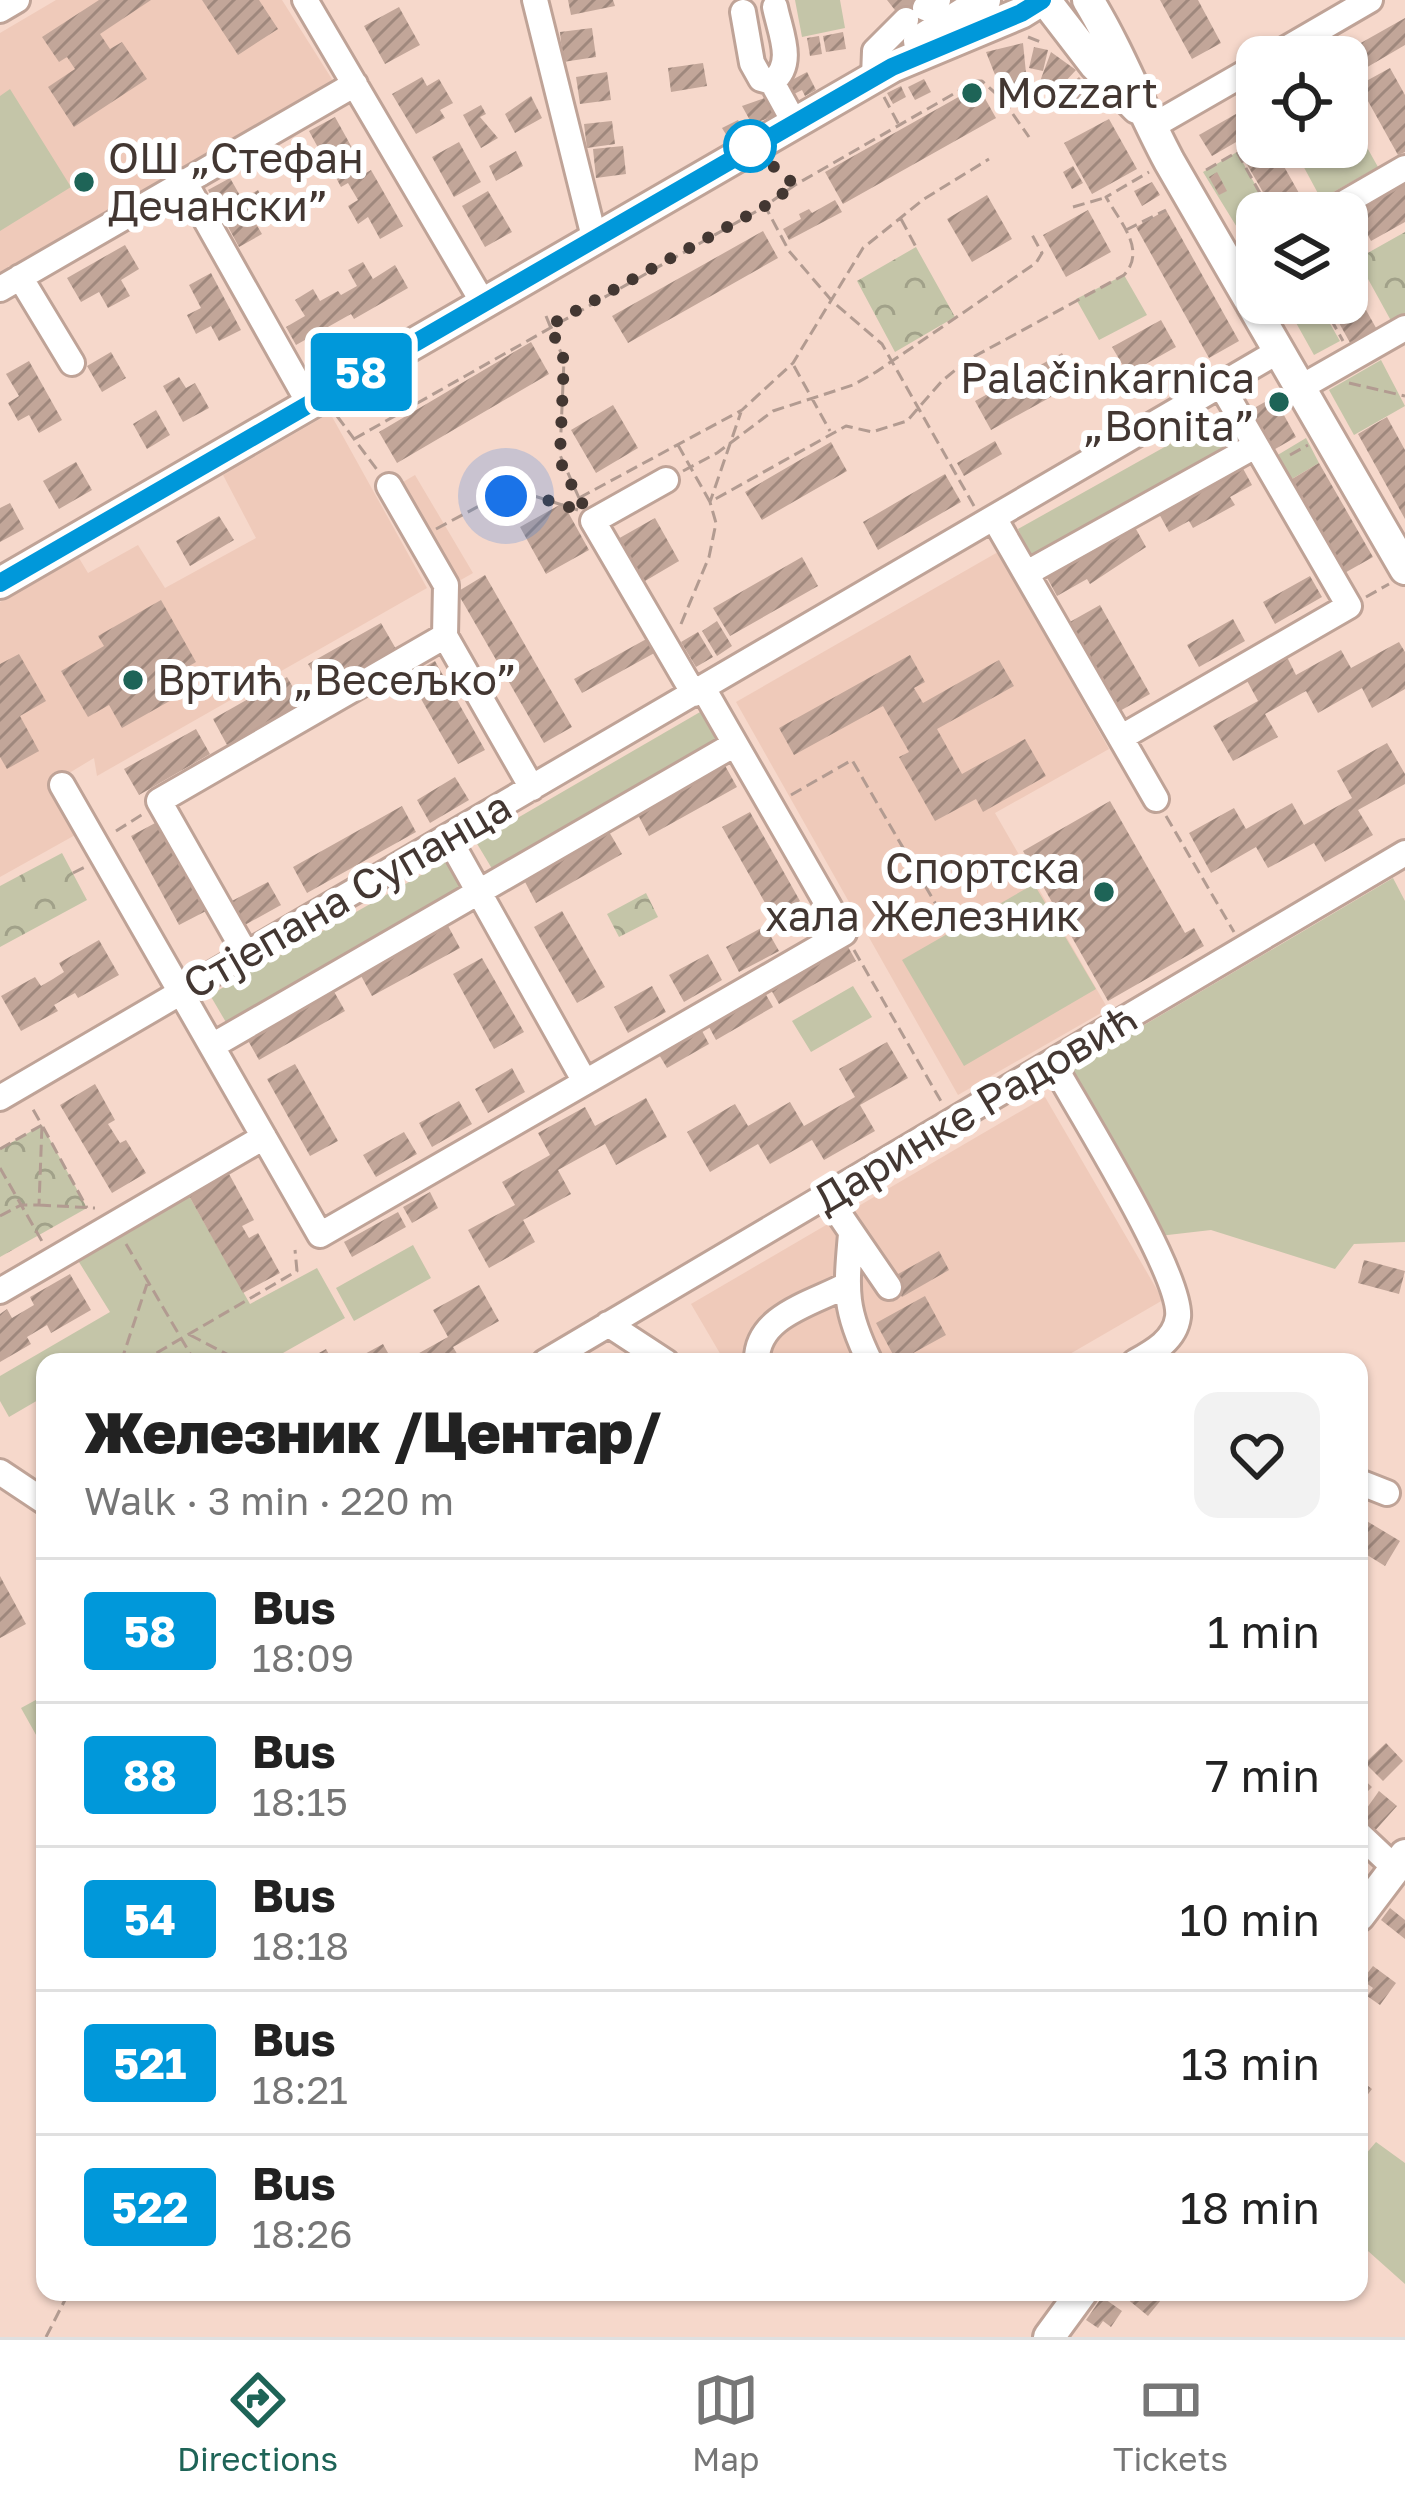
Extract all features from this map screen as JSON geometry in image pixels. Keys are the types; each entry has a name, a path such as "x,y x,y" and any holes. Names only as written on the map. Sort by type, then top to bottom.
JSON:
{"main road":[{"path":"884,81 927,36 986,0"},
{"path":"0,583 319,404 482,302 794,122 1043,0 1148,122 1236,249"},
{"path":"1088,0 1133,79 1148,122"},
{"path":"976,31 1022,26 1043,30 1095,64"},
{"path":"1267,324 1277,352 1311,382 1396,533 1398,576"},
{"path":"1368,1904 1400,1861"},
{"path":"1049,2337 1075,2301"}],"street":[{"path":"0,10 17,0"},
{"path":"305,0 482,302"},
{"path":"535,0 594,237"},
{"path":"1308,36 1370,0"},
{"path":"772,82 786,61 775,7"},
{"path":"884,81 875,51 923,9"},
{"path":"743,12 754,68 761,79 772,82 794,122"},
{"path":"1148,122 1236,77"},
{"path":"72,363 10,283 356,84"},
{"path":"1363,192 1405,168"},
{"path":"184,181 253,302 319,404"},
{"path":"1311,382 1405,328"},
{"name":"Стјепана Супанца","path":"0,1098 699,691 986,515 1277,352"},
{"path":"1122,737 1349,606 1221,385"},
{"path":"1028,573 1255,446"},
{"path":"62,785 320,1235 844,932 734,744 673,658 592,521 666,480"},
{"path":"389,486 446,585 445,636 532,788"},
{"path":"986,515 1028,573 1156,799"},
{"path":"246,954 159,801 445,636"},
{"path":"212,1046 734,744"},
{"path":"448,837 585,1082"},
{"name":"Даринке Радовић","path":"559,1353 1405,853"},
{"path":"1052,1061 1160,1254 1176,1294 1178,1317 1170,1336 1147,1353"},
{"path":"0,1291 263,1137"},
{"path":"826,1196 890,1287"},
{"path":"851,1234 847,1307 866,1353"},
{"path":"757,1353 758,1338 768,1326 845,1286"},
{"path":"608,1324 652,1353"},
{"path":"2,1478 36,1497"},
{"path":"1368,1486 1387,1493"},
{"path":"1368,1840 1400,1861"}],"path":[{"path":"884,81 899,125"},
{"path":"354,439 982,81 1003,100 1029,137"},
{"path":"1198,161 1203,172 1238,152 1260,192"},
{"path":"579,498 742,410 793,363 863,248 989,160"},
{"path":"1073,207 1106,197 1150,172"},
{"path":"710,502 831,432 846,426 872,432 892,428 920,411 942,381 966,361 1124,275 1134,264 1136,251 1106,197"},
{"path":"765,206 789,251 832,301 882,344 986,515"},
{"path":"1125,231 1173,207"},
{"path":"900,218 916,247"},
{"path":"690,467 773,411 853,385 1036,263 1042,253 1030,231"},
{"path":"419,538 506,496 543,496 576,510 585,508 560,455 564,360 546,316"},
{"path":"1333,324 1352,358"},
{"path":"793,363 831,432"},
{"path":"1311,382 1405,396"},
{"path":"319,404 354,439 389,486"},
{"path":"710,502 742,410"},
{"path":"673,658 681,624 709,557 716,523 710,502 678,445"},
{"path":"1349,606 1398,576"},
{"path":"789,796 852,760 952,932"},
{"path":"1156,799 1245,949"},
{"path":"96,842 160,804"},
{"path":"844,932 952,1120"},
{"path":"27,1099 87,1208"},
{"path":"0,1148 42,1125"},
{"path":"39,1204 42,1125"},
{"path":"0,1168 52,1261"},
{"path":"0,1216 21,1204 105,1209 108,1228 148,1282 189,1353"},
{"path":"157,1353 297,1270 295,1250"},
{"path":"124,1353 148,1282"},
{"path":"189,1334 225,1353"},
{"path":"46,2337 64,2301"}],"shaded area":[{"name":"ОШ „Стефан Дечански”","path":"56,0 282,0 335,84 0,281 0,33"},
{"name":"Вртић „Весељко”","path":"330,413 427,588 97,776 94,758 51,784 77,834 0,877 0,602 79,558 88,573 138,545 165,588 256,538 223,475"},
{"path":"415,475 473,573 459,581 403,482"},
{"path":"998,552 1109,749 995,813 1108,1009 958,1095 736,702"},
{"path":"1045,1097 1163,1300 1072,1353 720,1353 691,1304"}],"green space":[{"path":"795,0 840,0 845,28 802,37"},
{"path":"10,89 71,187 0,231 0,96"},
{"path":"1368,149 1378,167 1333,192 1317,192 1304,168 1368,168"},
{"path":"1236,153 1236,168 1246,168 1259,192 1236,192 1236,226 1203,172"},
{"path":"1405,232 1405,322 1395,328 1368,279 1368,253"},
{"path":"916,247 955,317 895,352 857,281"},
{"path":"1124,275 1147,315 1099,340 1076,299"},
{"path":"1297,324 1330,324 1340,341 1314,355"},
{"path":"1381,360 1405,406 1354,435 1329,390"},
{"path":"1220,416 1243,453 1036,568 1018,529"},
{"path":"1306,438 1319,463 1285,483 1271,459"},
{"path":"707,708 725,739 494,872 476,842"},
{"path":"62,853 87,900 0,947 0,886"},
{"path":"451,858 468,887 227,1024 210,995"},
{"path":"1393,878 1405,901 1405,1242 1354,1244 1335,1269 1211,1230 1159,1236 1068,1070"},
{"path":"1034,884 1096,989 964,1066 902,960"},
{"path":"646,893 658,917 619,937 607,914"},
{"path":"853,986 872,1017 811,1052 792,1021"},
{"path":"42,1125 87,1208 0,1257 0,1149"},
{"path":"188,1194 250,1304 317,1268 345,1318 283,1353 40,1353 110,1312 74,1254"},
{"path":"413,1245 431,1278 354,1321 336,1288"},
{"path":"36,1355 36,1401 9,1417 0,1401 0,1376"},
{"path":"36,1700 36,1735 21,1708"},
{"path":"1376,2142 1405,2163 1405,2284 1368,2251 1368,2151"}],"building":[{"path":"99,0 151,0 100,34 110,49 122,42 147,79 74,127 48,87 75,69 67,57 59,62 42,37"},
{"path":"202,0 259,0 278,29 238,55"},
{"path":"568,0 613,0 615,6 571,15"},
{"path":"887,0 917,0 936,27 917,38"},
{"path":"1160,0 1198,0 1221,43 1192,59"},
{"path":"399,7 420,45 385,64 364,26"},
{"path":"1405,18 1405,45 1368,67 1368,39"},
{"path":"592,28 596,57 563,62 560,32"},
{"path":"843,32 846,49 826,52 823,36"},
{"path":"819,36 822,54 810,56 807,38"},
{"path":"1023,43 1027,83 1001,90 986,52"},
{"path":"1034,47 1048,50 1043,71 1029,68"},
{"path":"1051,52 1076,70 1053,95 1039,84"},
{"path":"703,63 707,86 671,92 668,68"},
{"path":"1390,68 1405,95 1405,152 1398,155 1368,101 1368,80"},
{"path":"607,72 611,100 580,104 576,77"},
{"path":"807,72 816,90 805,96 802,90 792,95 786,83"},
{"path":"422,77 427,86 439,79 453,103 440,110 445,118 416,134 392,94"},
{"path":"1079,77 1092,92 1070,110 1058,95"},
{"path":"924,79 931,92 915,100 908,87"},
{"path":"901,86 906,97 893,104 887,93"},
{"path":"978,86 996,118 843,204 825,172"},
{"path":"531,96 542,118 515,133 505,114"},
{"path":"770,96 780,114 752,124 742,106"},
{"path":"481,105 486,114 480,117 498,138 481,148 463,115"},
{"path":"1236,114 1236,142 1212,156 1199,135"},
{"path":"335,117 403,226 380,239 368,217 358,224 348,206 358,200 348,183 341,187 333,172 322,177 312,160 322,155 309,131"},
{"path":"1109,119 1137,169 1092,194 1064,143"},
{"path":"738,120 745,132 730,141 722,128"},
{"path":"612,121 615,144 587,148 584,124"},
{"path":"459,142 481,182 454,197 432,157"},
{"path":"623,146 626,174 596,178 593,149"},
{"path":"516,151 523,166 496,181 489,166"},
{"path":"1073,166 1083,183 1072,189 1063,172"},
{"path":"1249,168 1285,168 1298,192 1263,192"},
{"path":"1217,172 1227,191 1219,195 1209,177"},
{"path":"230,178 242,199 258,190 267,208 252,217 262,234 239,247 208,190"},
{"path":"1405,181 1405,222 1371,241 1368,201"},
{"path":"1152,182 1160,195 1142,206 1134,191"},
{"path":"488,191 512,232 485,247 462,206"},
{"path":"987,195 1012,239 972,262 947,219"},
{"path":"835,200 842,212 789,240 783,229 801,219 799,214 809,209 812,213"},
{"path":"1088,210 1111,252 1066,277 1043,235"},
{"path":"1166,210 1239,341 1209,358 1136,227"},
{"path":"763,231 778,258 628,343 612,316"},
{"path":"125,245 139,269 121,280 130,296 108,308 99,292 81,302 67,278"},
{"path":"363,262 373,279 395,265 408,288 296,345 286,327 305,316 295,300 313,289 320,301 338,291 341,295 357,286 348,270"},
{"path":"211,273 241,330 219,341 211,326 196,334 187,315 201,308 189,285"},
{"path":"1368,314 1380,335 1354,350 1340,324 1368,324"},
{"path":"1161,320 1176,347 1128,374 1112,347"},
{"path":"531,342 549,374 397,463 379,432"},
{"path":"111,352 126,378 102,392 87,366"},
{"path":"1062,353 1078,382 991,430 975,401"},
{"path":"29,361 62,420 39,433 29,415 18,421 8,403 19,396 6,374"},
{"path":"179,377 186,388 195,383 209,408 183,422 163,386"},
{"path":"1274,397 1296,437 1270,452 1247,412"},
{"path":"613,405 638,448 596,473 571,430"},
{"path":"156,410 170,435 147,449 133,424"},
{"path":"1387,417 1405,450 1405,519 1358,434"},
{"path":"995,441 1002,454 964,476 957,463"},
{"path":"831,442 847,471 762,520 745,492"},
{"path":"76,462 92,490 59,509 43,481"},
{"path":"1240,463 1252,485 1230,497 1235,505 1193,528 1189,521 1169,532 1157,510"},
{"path":"1319,463 1373,557 1341,575 1287,482"},
{"path":"945,474 961,502 878,550 863,522"},
{"path":"10,503 24,529 0,542 0,508"},
{"path":"563,503 589,550 546,574 520,527"},
{"path":"219,516 234,540 190,566 176,541"},
{"path":"655,518 679,561 640,584 616,540"},
{"path":"1132,522 1146,547 1090,584 1087,579 1057,596 1044,572"},
{"path":"802,557 818,586 730,636 713,608"},
{"path":"485,575 572,727 544,743 457,592"},
{"path":"1310,576 1322,597 1275,624 1263,602"},
{"path":"161,600 196,662 172,676 182,694 122,728 109,705 88,717 61,671 104,646 98,636"},
{"path":"1100,605 1150,694 1118,712 1068,623"},
{"path":"1233,619 1245,641 1199,667 1187,645"},
{"path":"717,621 732,646 717,656 702,631"},
{"path":"381,623 396,649 323,690 308,664"},
{"path":"698,632 713,657 696,667 681,642"},
{"path":"650,637 658,651 582,693 574,679"},
{"path":"1399,642 1405,652 1405,689 1372,708 1362,688 1318,713 1306,691 1265,714 1278,737 1233,761 1213,726 1258,701 1245,677 1286,655 1296,675 1341,650 1351,668"},
{"path":"19,654 46,701 20,716 39,751 7,769 0,757 0,664"},
{"path":"910,655 925,682 914,688 923,703 999,660 1014,686 937,729 962,774 1025,739 1046,776 983,812 976,799 935,821 899,757 909,752 883,706 794,755 779,728"},
{"path":"435,661 485,750 458,764 408,676"},
{"path":"287,677 302,703 227,745 213,719"},
{"path":"196,729 210,754 139,795 124,769"},
{"path":"1387,743 1405,774 1405,784 1358,810 1373,835 1325,862 1314,843 1268,868 1256,847 1211,873 1189,833 1234,808 1246,829 1292,803 1304,825 1352,798 1337,771"},
{"path":"723,762 737,787 649,836 636,811"},
{"path":"455,777 469,800 430,823 417,800"},
{"name":"Спортска хала Железник","path":"1110,801 1185,933 1194,928 1204,946 1108,1001 1023,851"},
{"path":"402,806 416,832 307,893 293,867"},
{"path":"750,812 800,901 773,917 722,827"},
{"path":"157,822 206,911 179,925 131,836"},
{"path":"608,830 622,854 536,903 523,878"},
{"path":"268,882 281,905 243,926 230,902"},
{"path":"562,911 605,987 577,1003 534,927"},
{"path":"447,924 460,948 372,996 359,972"},
{"path":"765,926 779,951 739,972 726,947"},
{"path":"99,940 119,975 78,998 75,993 64,999 54,1005 58,1011 21,1031 1,996 35,977 41,986 64,972 59,963"},
{"path":"847,945 856,961 779,1004 770,988"},
{"path":"708,954 722,980 684,1002 669,975"},
{"path":"482,958 524,1032 494,1049 453,974"},
{"path":"652,986 666,1012 628,1033 614,1007"},
{"path":"332,988 345,1011 259,1060 246,1037"},
{"path":"765,993 773,1007 716,1040 708,1025"},
{"path":"701,1029 709,1044 667,1068 658,1053"},
{"path":"887,1042 908,1078 860,1105 875,1131 824,1160 812,1140 770,1164 758,1144 710,1172 687,1132 735,1104 748,1126 790,1102 804,1126 855,1097 839,1069"},
{"path":"295,1064 338,1141 310,1156 267,1079"},
{"path":"512,1068 525,1092 488,1113 475,1089"},
{"path":"95,1084 115,1120 108,1124 120,1143 126,1140 146,1173 112,1193 60,1105"},
{"path":"646,1098 667,1137 616,1165 605,1144 558,1170 571,1194 523,1220 535,1242 489,1268 468,1230 515,1205 502,1182 550,1155 538,1133 585,1107 595,1126"},
{"path":"459,1101 472,1124 432,1147 419,1123"},
{"path":"404,1132 417,1154 376,1177 363,1155"},
{"path":"228,1172 254,1220 242,1226 249,1238 258,1233 280,1273 243,1293 188,1194"},
{"path":"430,1192 438,1208 412,1223 403,1207"},
{"path":"398,1212 406,1227 352,1257 344,1242"},
{"path":"939,1251 949,1270 902,1297 891,1278"},
{"path":"1364,1260 1405,1271 1399,1294 1358,1283"},
{"path":"70,1274 91,1310 51,1333 47,1325 27,1337 31,1344 0,1362 0,1314 7,1309 12,1318 34,1305 30,1297"},
{"path":"479,1285 499,1321 453,1347 457,1353 419,1353 448,1337 433,1310"},
{"path":"925,1296 946,1335 913,1353 892,1353 876,1323"},
{"path":"383,1344 388,1353 366,1353"},
{"path":"1368,1522 1400,1541 1385,1566 1368,1556"},
{"path":"0,1576 26,1624 0,1638"},
{"path":"1386,1743 1403,1761 1383,1781 1368,1760"},
{"path":"1379,1791 1397,1806 1372,1834 1368,1806"},
{"path":"1390,1908 1405,1920 1405,1939 1381,1920"},
{"path":"1373,1966 1396,1983 1380,2005 1368,1997 1373,1988 1368,1984"},
{"path":"1099,2301 1122,2311 1111,2327 1103,2321 1098,2328 1086,2320"},
{"path":"1130,2301 1160,2301 1148,2316"}],"bus line":[{"name":"58","path":"0,583 892,67 1042,0"}],"place":[{"name":"Mozzart","path":"972,93"},
{"name":"ОШ „Стефан Дечански”","path":"84,182"},
{"name":"Palačinkarnica „Bonita”","path":"1279,402"},
{"name":"Вртић „Весељко”","path":"133,680"},
{"name":"Спортска хала Железник","path":"1104,892"}],"route":[{"path":"506,496 525,493 576,510 585,508 563,470 560,455 564,360 550,325 795,185 750,146"}]}
